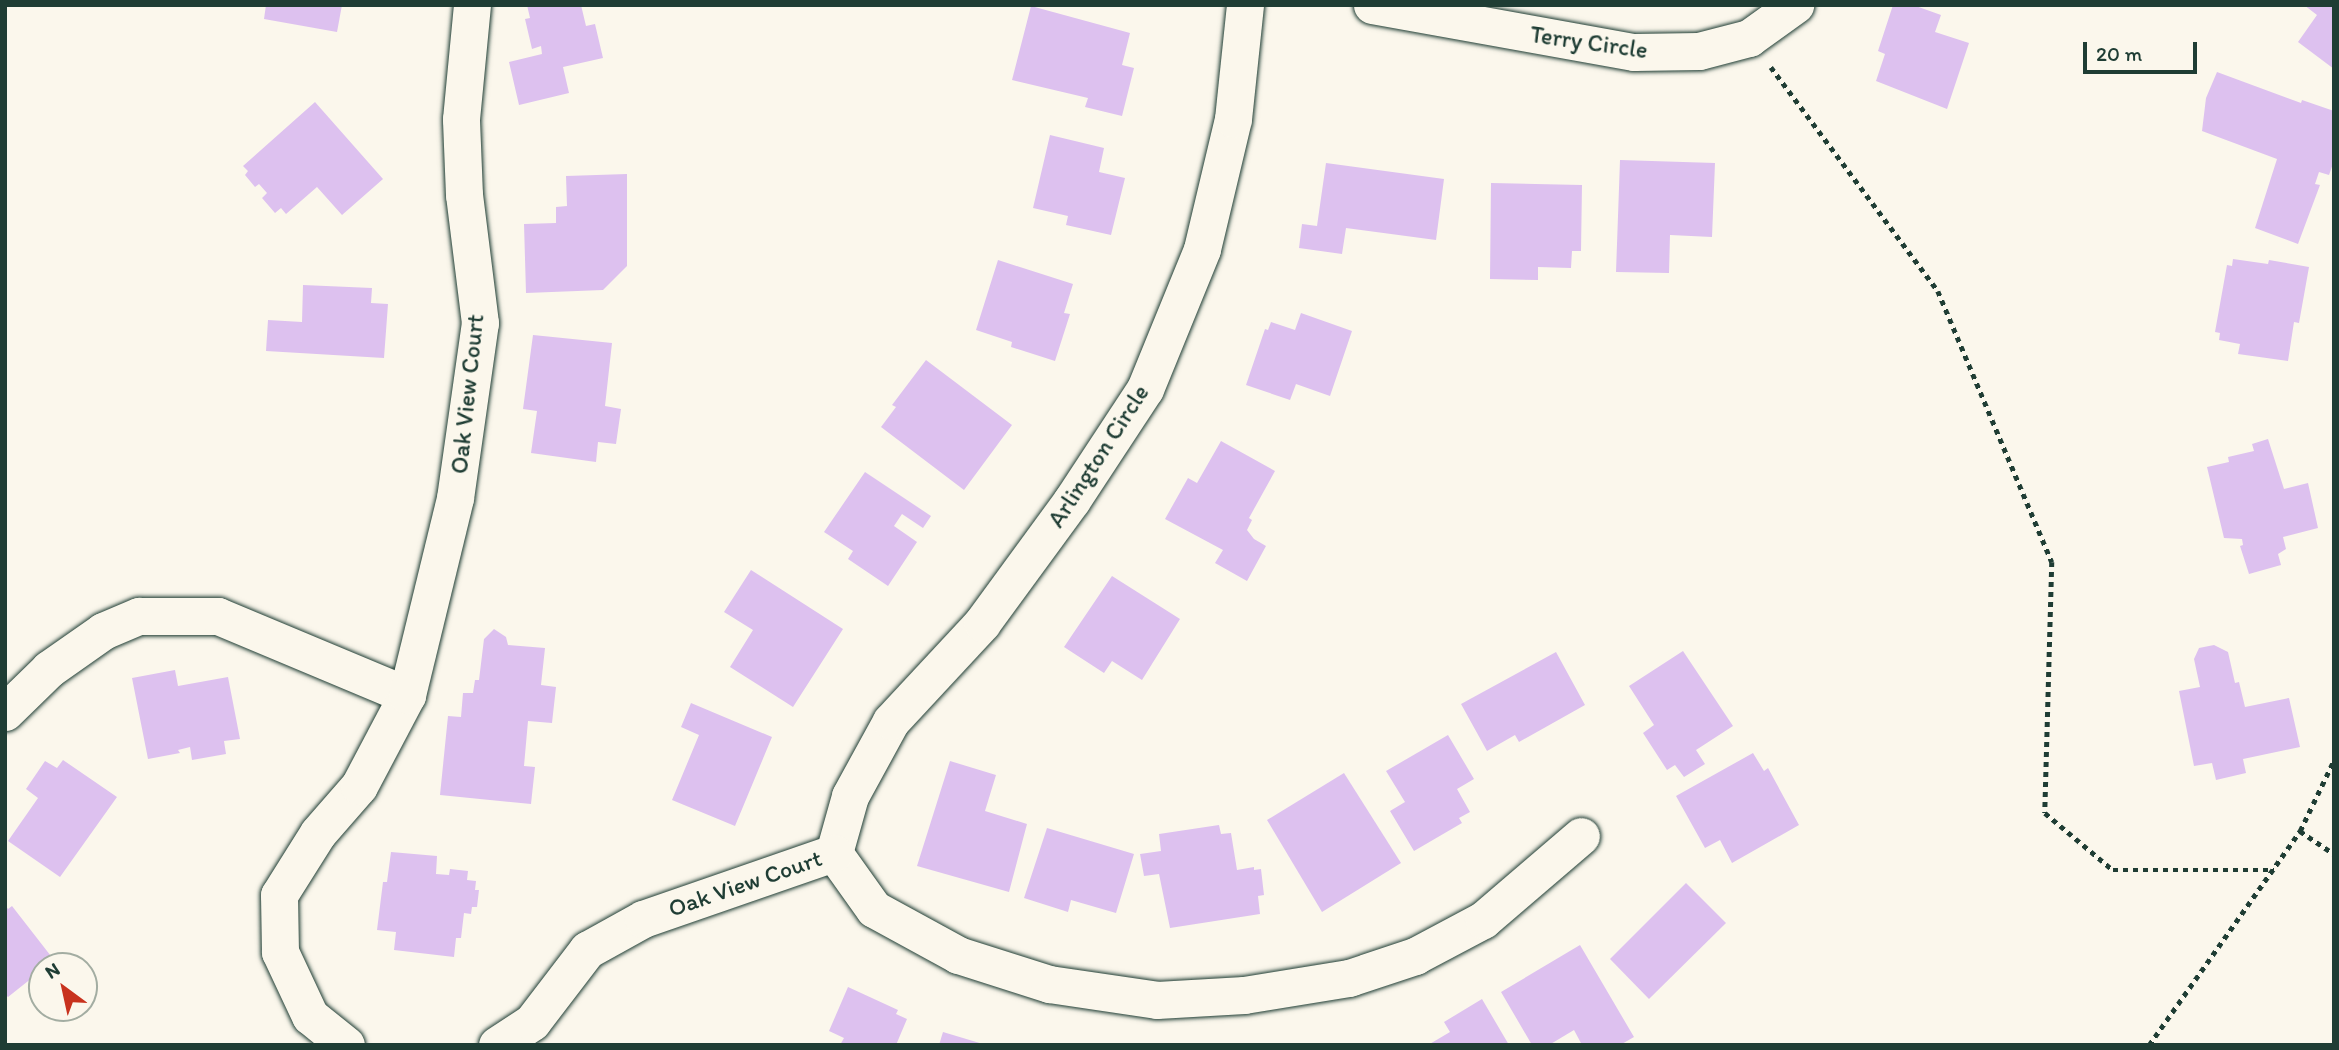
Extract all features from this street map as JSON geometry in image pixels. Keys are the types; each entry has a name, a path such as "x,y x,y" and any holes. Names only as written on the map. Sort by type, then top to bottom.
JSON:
{"street":[{"name":"Oak View Court","path":"346,1045 310,1016 280,952 279,895 318,833 359,786 407,695 455,499 480,323 464,195 461,119 472,5"},
{"name":"Arlington Circle","path":"834,853 850,796 891,721 982,623 1072,500 1144,389 1202,249 1233,119 1245,5"},
{"name":"Terry Circle","path":"1372,5 1634,52 1699,51 1749,38 1796,5"},
{"path":"5,712 49,669 103,631 139,616 218,616 407,695"},
{"path":"834,853 874,909 958,955 1049,984 1157,1000 1244,995 1349,978 1415,956 1483,920 1581,836"},
{"name":"Oak View Court","path":"496,1045 532,1021 587,950 643,919 834,853"}],"path":[{"path":"1749,38 1938,291 2052,562 2045,813 2113,870 2274,870"},
{"path":"2149,1045 2300,831 2334,760"},
{"path":"2300,831 2334,854"}],"building":[{"path":"266,5 342,5 337,32 264,19"},
{"path":"527,5 581,5 586,26 595,24 603,58 563,67 569,93 519,105 509,62 542,54 541,46 532,49 525,19 530,18"},
{"path":"1893,5 1913,5 1941,15 1935,32 1969,43 1947,109 1876,81 1885,54 1878,51"},
{"path":"2304,5 2334,5 2334,69 2298,42 2317,15"},
{"path":"1031,6 1130,33 1122,65 1134,68 1122,116 1085,107 1088,98 1012,80"},
{"path":"2217,72 2301,103 2302,100 2334,111 2334,161 2329,175 2319,172 2315,184 2320,185 2298,244 2255,228 2277,159 2202,131 2206,98"},
{"path":"315,102 383,179 342,215 317,187 286,214 281,208 275,213 262,198 267,193 259,184 255,187 245,175 248,171 243,166"},
{"path":"1050,135 1104,148 1099,172 1125,178 1111,235 1066,225 1068,216 1033,208"},
{"path":"1620,160 1715,163 1712,237 1670,235 1669,273 1616,272"},
{"path":"1326,163 1444,179 1436,240 1346,228 1342,254 1299,248 1302,224 1317,226"},
{"path":"627,174 627,266 603,290 526,293 524,224 556,223 556,207 567,206 566,176"},
{"path":"1491,183 1582,185 1581,251 1572,251 1571,268 1538,267 1538,280 1490,279"},
{"path":"2233,259 2268,264 2269,260 2309,267 2299,323 2294,322 2288,361 2238,354 2240,344 2219,340 2220,333 2215,332 2227,265 2232,266"},
{"path":"998,260 1073,284 1064,313 1070,314 1055,361 1011,347 1012,342 976,330"},
{"path":"303,285 372,288 371,303 388,304 384,358 266,351 268,320 302,322"},
{"path":"1301,313 1352,331 1330,396 1296,384 1290,400 1246,385 1265,329 1268,330 1271,322 1295,330"},
{"path":"533,335 612,343 605,406 621,409 616,444 598,442 596,462 531,453 537,411 523,409"},
{"path":"926,360 1012,425 964,490 881,427 896,407 892,405"},
{"path":"2268,439 2284,489 2308,483 2318,528 2283,537 2286,549 2278,554 2281,565 2249,574 2240,546 2243,545 2242,539 2224,538 2207,467 2229,462 2228,457 2254,451 2252,444"},
{"path":"1221,441 1275,471 1249,518 1252,520 1247,530 1254,539 1266,546 1247,581 1215,563 1223,550 1165,519 1188,478 1197,483"},
{"path":"865,472 931,516 923,528 902,514 894,526 917,542 888,586 848,559 853,551 824,532"},
{"path":"751,570 843,629 793,707 730,667 753,630 724,612"},
{"path":"1112,576 1180,619 1142,680 1112,661 1104,673 1064,647"},
{"path":"494,629 506,637 508,645 545,648 541,685 556,687 552,723 528,721 524,766 535,767 531,804 440,795 448,716 461,717 463,693 473,693 475,680 479,680 484,639"},
{"path":"2214,645 2228,652 2235,683 2239,682 2245,707 2289,698 2300,747 2243,759 2246,773 2216,780 2212,763 2194,766 2179,691 2200,687 2194,659 2199,648"},
{"path":"1683,651 1733,726 1696,750 1705,764 1684,777 1675,765 1667,770 1643,733 1654,725 1629,686"},
{"path":"1556,652 1585,705 1519,742 1515,735 1487,751 1461,704"},
{"path":"175,670 178,686 228,677 240,739 224,741 226,754 192,760 190,747 178,750 180,753 148,759 132,678"},
{"path":"691,703 772,737 735,826 672,800 699,735 681,727"},
{"path":"1448,735 1474,779 1457,789 1470,812 1459,818 1462,823 1414,851 1390,811 1405,802 1386,771"},
{"path":"1753,753 1764,771 1768,768 1799,825 1732,863 1720,840 1705,848 1676,796"},
{"path":"63,760 117,797 60,877 8,841 38,798 26,789 45,761 57,768"},
{"path":"950,761 996,775 985,811 1027,824 1009,892 917,866"},
{"path":"1344,773 1401,863 1322,912 1267,820"},
{"path":"1219,825 1221,834 1231,833 1237,870 1254,867 1254,870 1261,869 1264,895 1258,896 1260,914 1170,928 1159,874 1144,876 1140,854 1161,851 1159,834"},
{"path":"1047,828 1134,854 1116,913 1071,900 1068,912 1024,898"},
{"path":"391,852 437,856 436,874 449,875 450,869 468,871 467,880 476,881 475,890 479,890 477,907 472,907 471,914 464,913 461,938 456,938 454,957 394,950 396,932 377,930 383,882 387,882"},
{"path":"1686,883 1726,923 1649,999 1610,959"},
{"path":"5,905 8,909 12,906 48,952 28,952 28,981 8,997 5,994"},
{"path":"1580,945 1634,1037 1620,1045 1582,1045 1574,1030 1549,1045 1532,1045 1501,992"},
{"path":"848,987 898,1010 896,1014 907,1019 896,1045 840,1045 844,1038 829,1031"},
{"path":"1482,999 1509,1045 1428,1045 1450,1032 1444,1022"},
{"path":"943,1032 983,1044 983,1045 939,1045"}]}
